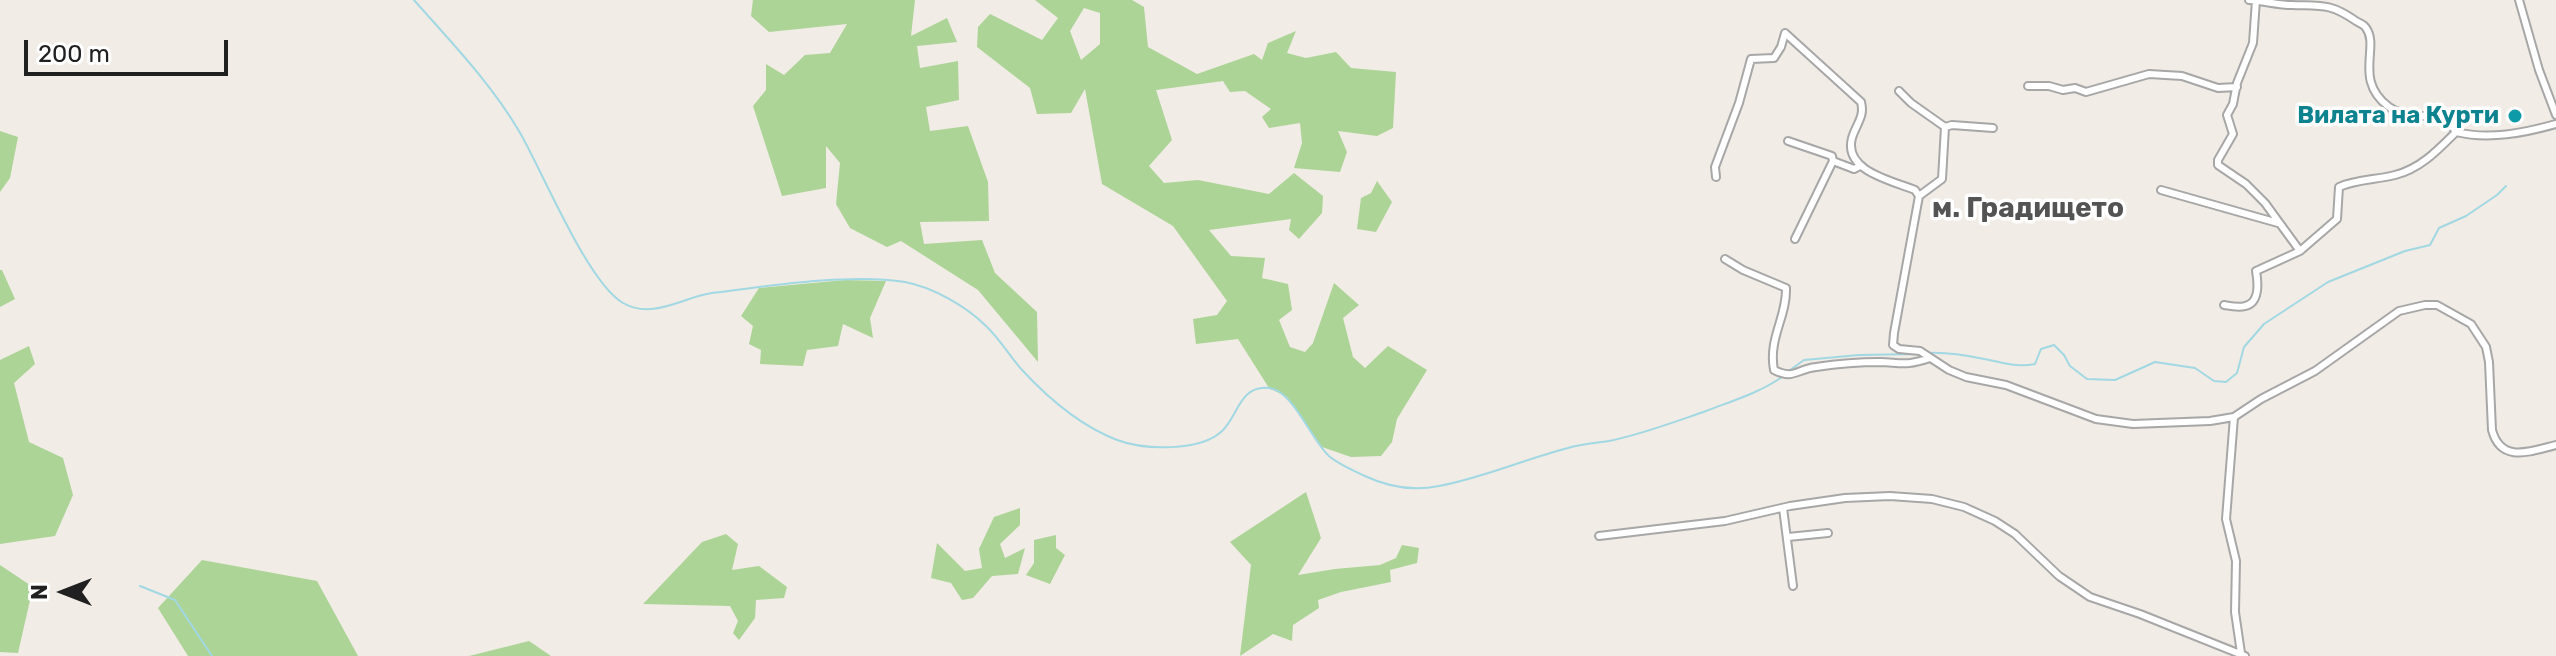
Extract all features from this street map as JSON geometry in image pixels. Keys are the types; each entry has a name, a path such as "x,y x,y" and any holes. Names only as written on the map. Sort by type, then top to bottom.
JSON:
{"street":[{"path":"2249,0 2290,5 2315,4 2343,11 2366,28 2370,79 2376,94 2395,111 2440,118 2456,132 2467,135 2510,134 2556,124"},
{"path":"2256,0 2253,43 2227,115 2233,134 2218,165 2246,184 2275,215 2300,251"},
{"path":"2343,0 2343,11"},
{"path":"2519,0 2539,70 2553,92 2556,115"},
{"path":"1716,177 1715,167 1739,103 1751,59 1774,58 1785,33 1861,102 1863,112 1851,140 1851,155 1860,166 1915,190 1919,196 1893,345 1899,349 1920,351 1966,377 2006,385 2096,419 2157,424 2210,421 2234,417 2315,371 2399,311 2437,305 2471,324 2486,347 2495,440 2507,451 2520,453 2556,445"},
{"path":"2028,86 2063,90 2075,88 2086,92 2149,74 2182,76 2218,88 2237,87"},
{"path":"1899,91 1945,127"},
{"path":"1945,127 1993,128"},
{"path":"1919,196 1942,179 1945,127"},
{"path":"2224,305 2245,306 2253,302 2257,294 2256,271 2300,251 2337,219 2340,210 2339,187 2351,181 2394,176 2411,170 2431,157 2456,132"},
{"path":"1788,141 1832,156 1833,161 1795,239"},
{"path":"1833,161 1854,169 1860,166"},
{"path":"2161,190 2278,223"},
{"path":"1725,259 1786,288 1773,339 1774,370 1787,375 1811,367 1882,362 1909,365 1930,357"},
{"path":"2234,417 2226,519 2236,561 2235,612 2243,655"},
{"path":"1599,536 1725,521 1845,498 1890,496 1932,499 1964,507 1992,519 2015,534 2059,576 2090,597 2243,655"},
{"path":"1783,508 1793,586"},
{"path":"1788,537 1828,533"}],"green space":[{"path":"753,0 915,0 911,36 947,18 957,42 917,46 920,68 958,61 959,100 926,107 930,131 968,126 988,182 989,221 920,222 924,244 982,240 995,273 1037,312 1038,362 978,290 901,241 887,247 850,228 836,204 840,163 826,146 826,188 782,196 753,106 766,90 766,64 784,75 805,55 830,53 847,24 769,32 751,16"},
{"path":"1035,0 1132,0 1144,7 1148,47 1197,74 1254,54 1262,60 1268,43 1296,31 1287,53 1306,58 1336,52 1351,68 1396,72 1393,128 1377,136 1338,131 1347,152 1340,172 1294,168 1302,143 1300,123 1269,128 1262,117 1271,109 1245,91 1230,92 1223,81 1156,90 1172,140 1149,166 1164,183 1198,180 1269,194 1294,173 1323,196 1322,213 1299,239 1289,230 1291,219 1209,230 1231,256 1265,258 1262,278 1288,284 1292,310 1279,320 1290,347 1305,352 1313,343 1334,283 1359,305 1343,318 1353,357 1365,368 1388,346 1427,370 1397,419 1392,442 1381,456 1351,457 1322,447 1287,397 1269,388 1238,339 1196,344 1193,319 1217,315 1227,301 1173,226 1102,184 1085,89 1071,113 1037,114 1030,88 977,47 978,27 990,14 1042,40 1058,18","holes":["1084,8 1100,13 1100,44 1081,60 1070,31"]},
{"path":"0,131 18,137 10,178 0,192"},
{"path":"1377,181 1392,202 1376,232 1357,229 1361,198 1371,193"},
{"path":"0,270 15,299 0,307"},
{"path":"845,280 886,281 870,318 873,338 843,324 838,346 807,350 803,366 760,364 761,350 749,344 753,326 741,316 759,288"},
{"path":"29,346 35,364 14,383 29,442 63,458 73,495 55,536 0,544 0,360"},
{"path":"1306,492 1321,538 1298,575 1380,565 1396,558 1402,545 1419,548 1417,563 1390,570 1391,582 1318,600 1319,608 1293,625 1292,641 1273,634 1240,656 1251,565 1230,542"},
{"path":"1020,508 1020,525 1000,544 1005,558 1025,548 1018,574 992,576 973,598 962,600 951,583 931,578 937,543 965,571 982,568 979,549 994,517"},
{"path":"726,534 738,544 732,570 759,566 787,587 784,598 756,600 755,618 739,640 733,633 738,621 730,606 643,604 702,542"},
{"path":"1056,535 1056,548 1065,555 1050,584 1026,575 1034,563 1034,540"},
{"path":"202,560 317,581 358,656 188,656 158,608"},
{"path":"0,565 33,587 18,653 0,652"},
{"path":"529,641 551,656 469,656"}],"waterway":[{"path":"414,0 470,63 508,113 595,273 609,291 634,308 657,308 712,293 809,282 860,279 905,282 937,293 969,311 991,331 1023,371 1055,401 1078,419 1117,440 1156,447 1200,443 1222,431 1251,391 1269,388 1286,397 1322,449 1333,459 1374,480 1411,488 1455,483 1536,457 1646,431 1745,396 1782,377"},
{"path":"1927,353 1956,354 2028,365 2035,364 2041,349 2054,345 2070,366 2087,379 2115,380 2155,362 2195,368 2214,381 2226,382 2237,373 2244,347 2264,324 2328,282 2405,251 2430,245 2439,228 2466,216 2506,186"},
{"path":"1790,370 1804,360 1916,354"},
{"path":"140,586 175,600 212,656"}],"place":[{"name":"Вилата на Курти","path":"2515,116"}],"district":[{"name":"м. Градището","path":"2028,209"}]}
